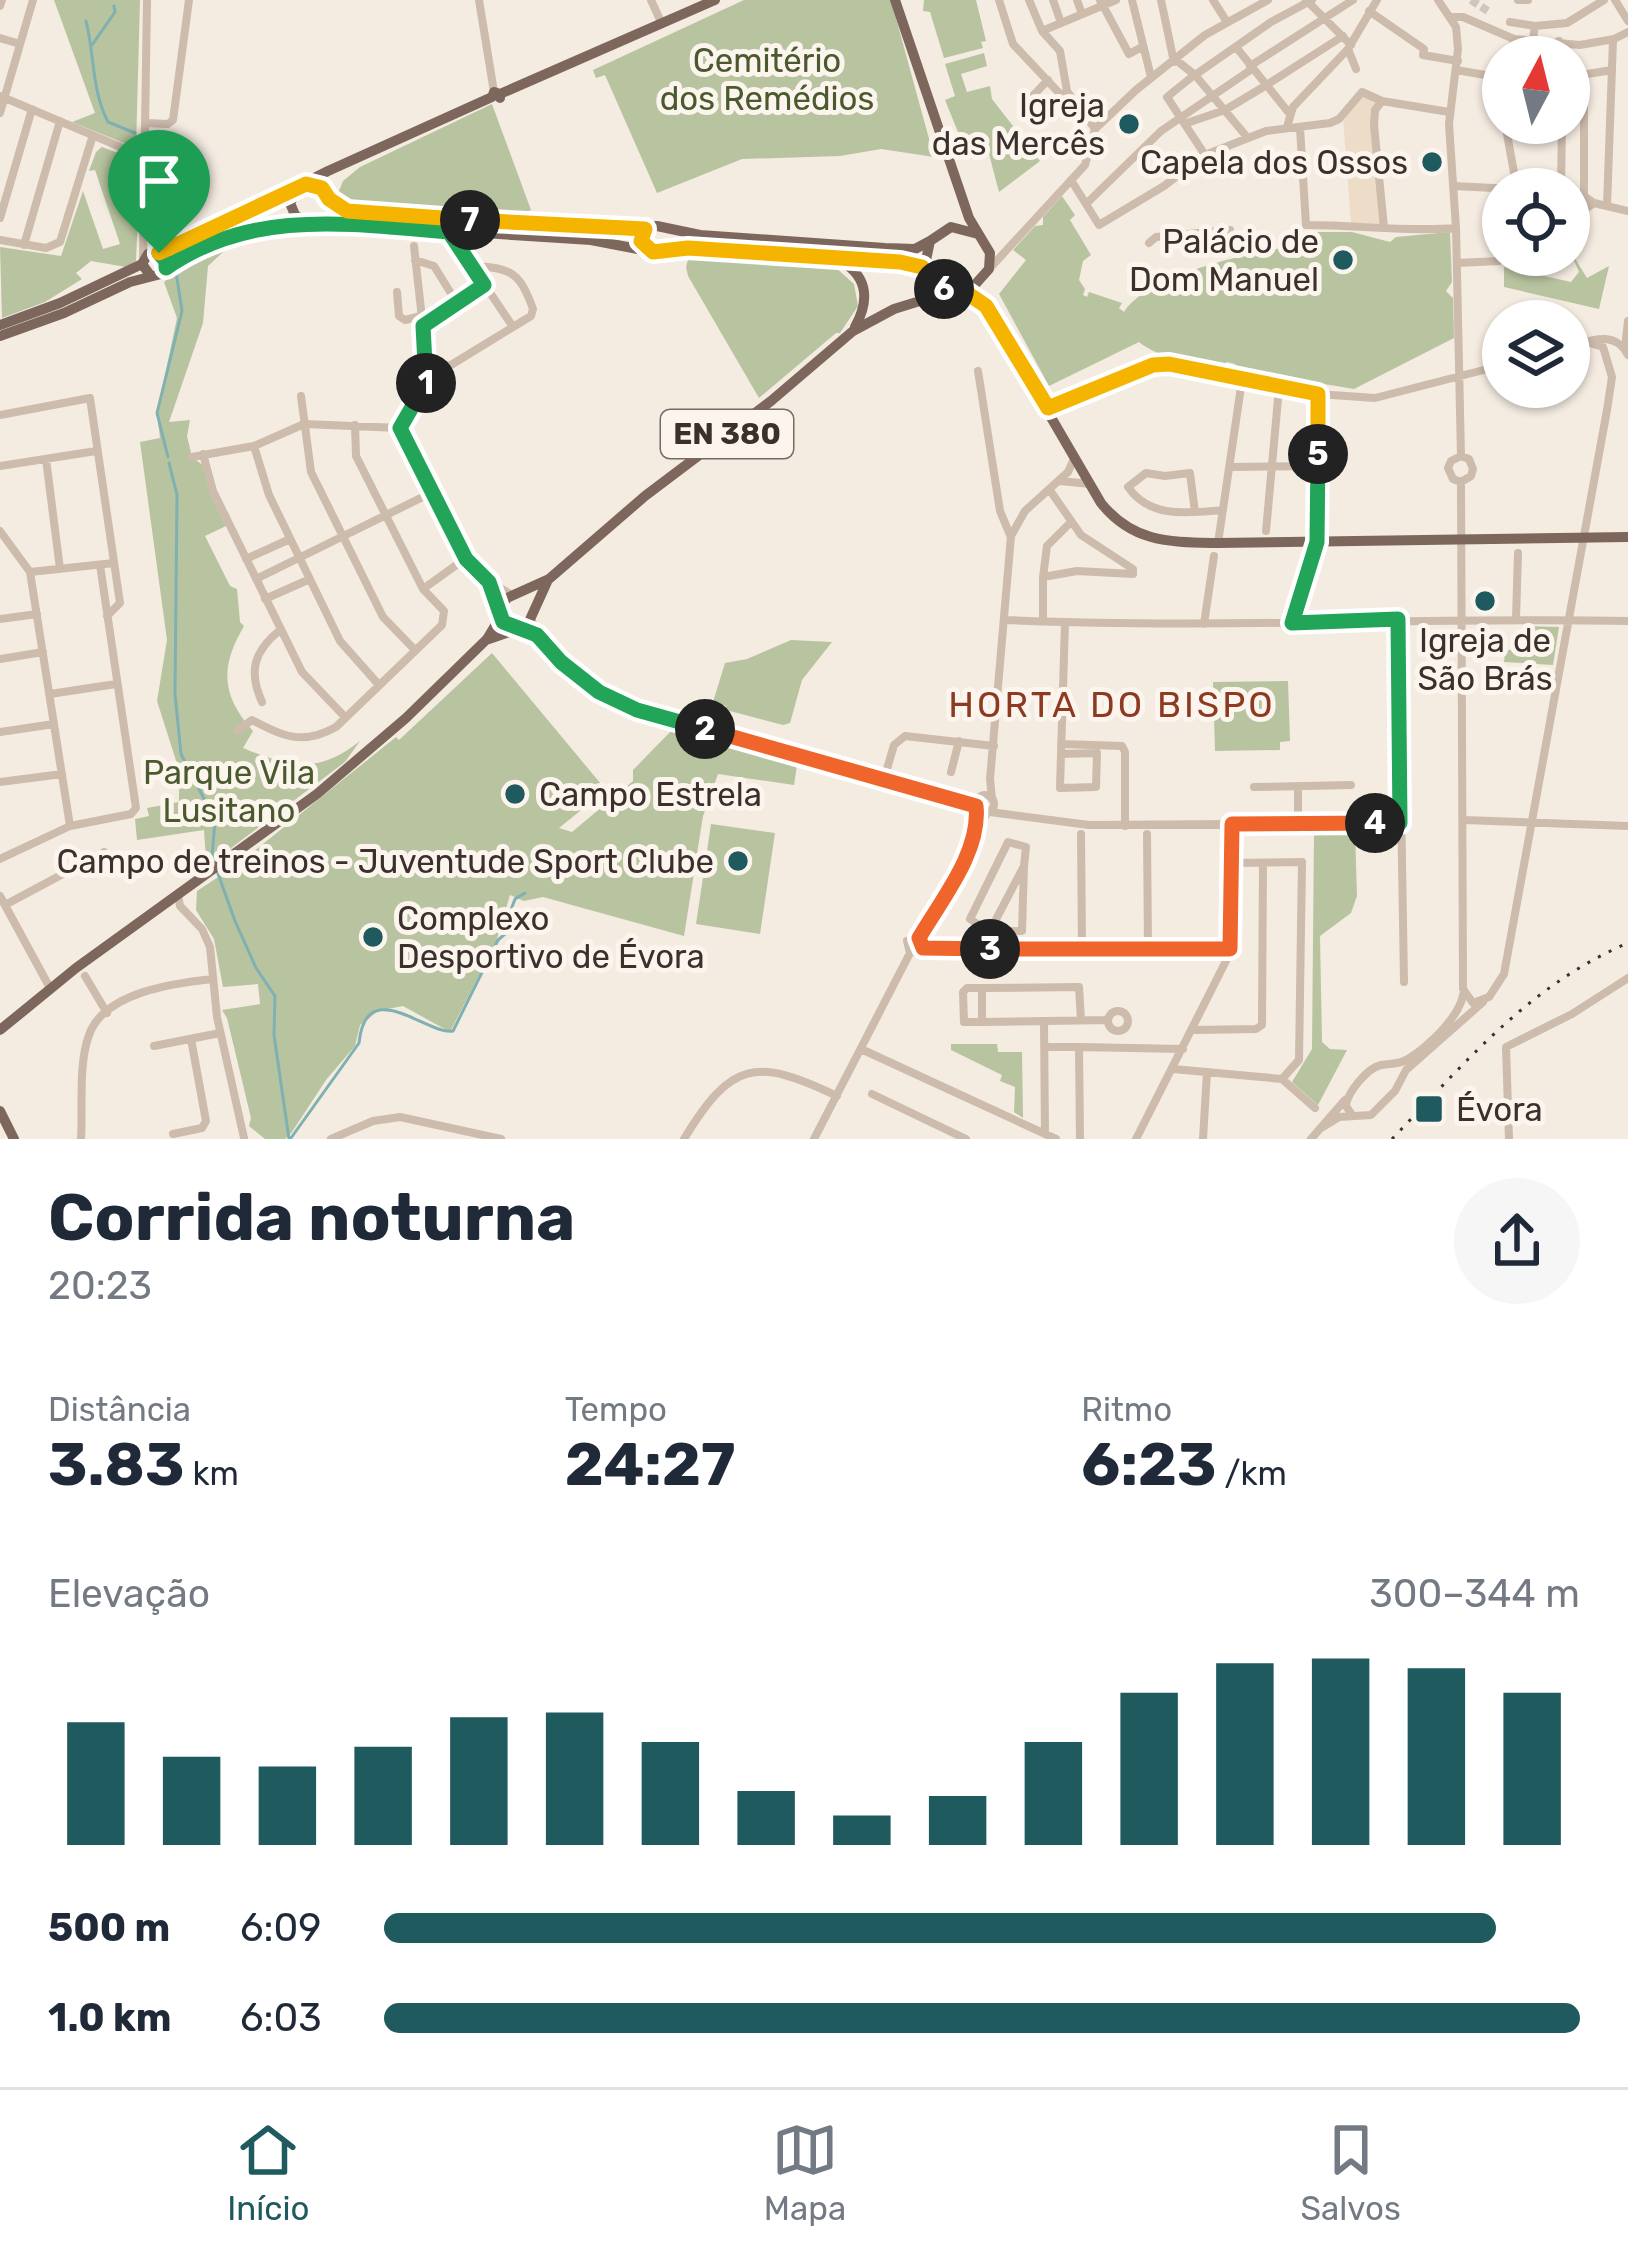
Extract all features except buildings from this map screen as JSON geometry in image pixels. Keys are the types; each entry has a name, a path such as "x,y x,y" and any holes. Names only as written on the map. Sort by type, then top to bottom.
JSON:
{"main road":[{"path":"0,325 61,303 495,94 715,0"},
{"path":"895,0 963,196 987,245 986,306"},
{"path":"310,222 324,216 343,165"},
{"path":"310,222 292,209 291,196 303,185 317,185 347,211 359,213 657,226 915,249 951,227 963,196"},
{"path":"150,260 157,276 215,240 247,230 310,222 916,264 986,306 1090,484 1116,522 1141,537 1164,542 1317,542 1628,536"},
{"path":"951,227 978,234"},
{"path":"645,229 641,236 645,248"},
{"path":"662,249 667,238 664,230"},
{"path":"914,303 928,290 925,257 930,241"},
{"path":"834,257 853,268 864,285 866,303 854,331"},
{"path":"0,336 150,260"},
{"path":"958,291 986,274"},
{"name":"EN 380","path":"517,595 548,580 650,492 854,331 879,316 958,291"},
{"name":"EN 380","path":"525,622 548,580"},
{"path":"488,639 500,613 517,595"},
{"path":"517,595 525,622"},
{"path":"500,613 525,622"},
{"path":"0,1030 157,909 185,905 190,885 363,756 488,639 525,622"},
{"path":"0,1020 18,1012"},
{"path":"0,1111 10,1139"},
{"path":"0,1129 10,1139"}],"street":[{"path":"0,113 33,0"},
{"path":"147,0 144,234 150,260"},
{"path":"479,0 495,94"},
{"path":"651,0 662,24"},
{"path":"999,0 1013,44 1095,128"},
{"path":"1054,0 1060,20"},
{"path":"1077,0 1082,14"},
{"path":"1042,31 1116,0"},
{"path":"1132,0 1151,77"},
{"path":"1161,0 1175,61 1247,137"},
{"path":"1213,0 1227,22"},
{"path":"1240,0 1246,11"},
{"path":"986,274 1088,160 1095,128 1205,35 1268,0"},
{"path":"1086,204 1140,149 1353,0"},
{"path":"1287,127 1289,113 1349,47 1377,0"},
{"path":"1438,0 1456,27 1457,65 1449,112 1461,456"},
{"path":"1518,0 1528,0"},
{"path":"1616,0 1628,21"},
{"path":"1030,1 1042,31 1060,51 1064,93"},
{"path":"1205,155 1167,97 1271,22 1309,1 1343,36 1356,69"},
{"path":"1510,22 1535,26 1574,20 1598,2"},
{"path":"1101,3 1130,54 1142,47"},
{"path":"145,123 173,120 189,4"},
{"path":"1369,11 1424,46 1423,55 1482,75"},
{"path":"1480,25 1488,11"},
{"path":"1451,17 1463,17 1507,36"},
{"path":"1534,36 1535,26"},
{"path":"1590,42 1628,32"},
{"path":"1184,120 1225,110 1343,36"},
{"path":"0,38 20,44"},
{"path":"1607,206 1613,39"},
{"path":"1236,47 1289,113"},
{"path":"1590,75 1612,70"},
{"path":"1048,80 1027,102 1041,116 1064,93"},
{"path":"1072,180 1099,225 1164,187 1205,155 1247,137 1339,119 1360,93 1449,112"},
{"path":"2,97 145,157"},
{"path":"1382,101 1375,110 1384,230"},
{"path":"0,218 32,109"},
{"path":"24,245 60,121"},
{"path":"1300,128 1306,226 1456,228"},
{"path":"0,240 46,248 60,242 93,135"},
{"path":"1453,186 1482,187"},
{"path":"1590,200 1628,211"},
{"path":"1590,206 1594,203"},
{"path":"1148,243 1156,238 1230,230"},
{"path":"449,232 513,327"},
{"path":"459,244 469,232"},
{"path":"987,245 1006,249"},
{"path":"400,428 422,394 428,370 414,246"},
{"path":"414,260 434,266 457,303"},
{"path":"1457,263 1482,262"},
{"path":"428,370 452,365 531,316 533,309 513,272 473,266"},
{"path":"397,292 399,316 422,321 484,285"},
{"path":"1615,341 1628,323"},
{"path":"1627,352 1628,323"},
{"path":"1590,342 1615,341 1627,352"},
{"path":"1322,1128 1339,1117 1371,1115 1406,1070 1489,997 1503,977 1612,377 1603,347 1590,343"},
{"path":"1048,408 1153,365 1169,364 1318,394 1375,398 1482,371"},
{"path":"910,953 920,953 977,828 994,746 1011,536 993,478 978,370"},
{"path":"1218,542 1242,380"},
{"path":"1266,531 1279,388"},
{"path":"1292,623 1317,542 1318,394"},
{"path":"301,395 310,472 383,617 415,650"},
{"path":"0,415 90,398 120,603 107,616"},
{"path":"344,716 302,672 198,455 254,446 304,424 400,428"},
{"path":"238,731 252,720 277,735 311,738 335,727 442,625 444,611 423,589 356,456 356,425"},
{"path":"400,428 466,559 489,582 517,595"},
{"path":"254,446 262,481 342,645 379,685"},
{"path":"0,466 96,451"},
{"path":"1461,456 1473,469 1461,482 1448,469 1450,461 1461,456"},
{"path":"46,459 60,569"},
{"path":"1011,536 1030,505 1078,463"},
{"path":"1230,467 1318,466"},
{"path":"1195,512 1190,472 1143,473 1128,487 1155,509 1195,512 1223,510"},
{"path":"1058,482 1090,484"},
{"path":"1312,1139 1375,1067 1401,1063 1428,1042 1458,1010 1463,989 1461,482"},
{"path":"1043,577 1089,571 1124,577 1133,574 1132,568 1093,545 1070,523 1048,489"},
{"path":"256,579 433,492"},
{"path":"1043,621 1047,546 1070,523"},
{"path":"0,531 30,572 70,826"},
{"path":"246,559 290,539"},
{"path":"1516,620 1518,553"},
{"path":"1204,625 1214,556"},
{"path":"423,589 466,559"},
{"path":"30,572 114,563"},
{"path":"0,860 70,826 134,812 100,565"},
{"path":"265,599 310,579"},
{"path":"489,582 500,613"},
{"path":"0,619 37,614"},
{"path":"1006,620 1204,625 1398,619 1628,621"},
{"path":"1398,619 1404,982"},
{"path":"525,622 561,662 599,692 627,706 1008,813 1043,821 1124,826 1400,823"},
{"path":"1061,749 1097,753 1096,787 1060,788 1061,749 1065,622"},
{"path":"262,702 253,675 255,662 263,645 280,630"},
{"path":"0,659 43,652"},
{"path":"50,694 116,684"},
{"path":"0,732 54,724"},
{"path":"884,779 900,738 994,746"},
{"path":"951,772 959,741"},
{"path":"1061,749 1122,746 1124,826"},
{"path":"0,782 62,774"},
{"path":"1254,787 1351,784"},
{"path":"1298,786 1298,824"},
{"path":"1464,820 1628,826"},
{"path":"1136,1139 1230,949 1232,824"},
{"path":"1081,834 1082,949"},
{"path":"1147,834 1148,949"},
{"path":"1008,842 1026,847 1022,931 989,932 970,919 1008,842"},
{"path":"50,988 2,900 104,852"},
{"path":"1232,863 1302,862 1299,1060 1282,1079"},
{"path":"1193,1030 1262,1025 1263,863"},
{"path":"980,949 1024,866"},
{"path":"185,905 207,938 220,1034 243,1139 254,1139"},
{"path":"814,1139 910,953 907,941 980,949 1230,949"},
{"path":"85,976 107,1013"},
{"path":"1509,1139 1506,1048 1628,978"},
{"path":"81,1139 87,1041 97,1022 154,986 213,979"},
{"path":"1081,1020 1078,987 964,990 964,1022 1108,1020"},
{"path":"982,988 982,1022"},
{"path":"1463,989 1468,1000 1478,1003 1489,997"},
{"path":"861,1049 1050,1137 1044,1021"},
{"path":"154,1046 220,1034"},
{"path":"173,1134 202,1128 206,1121 191,1039"},
{"path":"1078,1047 1080,1139"},
{"path":"1045,1048 1183,1049"},
{"path":"1384,1065 1397,1075 1397,1087"},
{"path":"1173,1069 1282,1079 1316,1108"},
{"path":"1203,1139 1207,1072"},
{"path":"684,1139 709,1099 749,1073 787,1073 837,1096"},
{"path":"872,1094 966,1139"},
{"path":"1346,1099 1348,1112 1354,1116"},
{"path":"331,1139 373,1121 400,1117 496,1138"}],"green space":[{"path":"54,0 140,0 136,148 72,122 95,113"},
{"name":"Cemitério dos Remédios","path":"744,0 891,0 934,157 881,149 840,156 742,159 657,193 605,75 596,78 593,70"},
{"path":"924,0 976,0 986,41 981,42 983,48 944,58 930,12 923,11"},
{"path":"984,53 987,66 961,74 967,92 990,86 992,99 1040,161 999,192 989,154 969,159 945,100 955,96 945,64"},
{"path":"492,104 531,210 515,216 353,205 343,200 339,191 343,181 360,167"},
{"path":"102,147 133,159 140,169 136,261 126,267 91,261 76,273 82,279 45,302 2,318 0,247 61,256 83,191 103,249 120,244 95,170 89,171"},
{"path":"1062,196 1091,255 1083,261 1079,280 1083,295 1089,292 1122,303 1119,308 1124,312 1137,298 1179,275 1301,245 1301,234 1307,232 1352,232 1390,242 1396,237 1450,232 1452,282 1446,291 1453,298 1454,338 1354,389 1240,370 1227,362 1222,366 1179,359 1139,342 1049,386 999,294 1026,260 1013,250 1035,226 1043,225 1043,217"},
{"name":"Parque Vila Lusitano","path":"236,240 208,266 203,323 169,422 190,420 187,436 192,457 204,466 210,493 226,526 205,536 230,586 237,589 244,626 228,668 230,693 253,731 243,748 303,764 330,759 360,741 345,762 210,864 204,830 137,840 135,819 149,816 147,808 179,802 179,770 157,701 167,640 140,442 160,438 157,413 177,318 164,282 172,268 216,243"},
{"path":"689,256 835,267 854,284 858,306 840,333 759,398 688,276"},
{"path":"1609,266 1599,309 1590,307 1590,300 1560,300 1504,287 1504,276 1544,276 1571,282 1576,276 1587,278"},
{"path":"1525,626 1559,627 1553,665 1504,662 1505,651 1522,640"},
{"path":"791,640 832,642 802,680 790,723 726,710 713,702 725,663"},
{"path":"492,653 606,790 559,828 572,832 633,781 633,770 673,729 797,765 794,785 718,774 703,816 684,936 543,897 524,901 510,895 496,942 450,1032 403,1006 378,1011 360,1025 355,1046 292,1132 285,1139 265,1139 249,1126 251,1118 222,1010 260,1004 258,984 223,987 214,939 196,910 197,891 238,864 396,737 399,740"},
{"path":"1288,681 1290,741 1280,742 1280,750 1215,751 1213,682"},
{"name":"Campo de treinos - Juventude Sport Clube","path":"711,824 775,833 760,934 696,924"},
{"path":"1314,832 1355,832 1357,896 1351,913 1320,936 1322,1042 1330,1049 1347,1050 1318,1105 1292,1082 1312,1049"},
{"path":"951,1044 997,1044 998,1052 1022,1052 1023,1118 1014,1112 1015,1087 1000,1081 1002,1075 951,1050"}],"shaded area":[{"path":"1362,93 1385,104 1379,111 1378,132 1385,229 1351,223 1343,117"}],"waterway":[{"path":"92,45 115,12 114,6"},
{"path":"86,21 96,85 108,122 135,133"},
{"path":"154,133 158,135 160,234"},
{"path":"168,457 157,413 182,311 176,272"},
{"path":"169,463 177,495 175,694 181,754 215,820 212,857 235,921 275,996 274,1035 289,1139"},
{"path":"291,1138 359,1043 364,1023 373,1012 399,1013 453,1031 498,940 511,929 509,915 515,899 525,893"}],"tunnel":[{"path":"1471,0 1488,11"}],"railway":[{"path":"1392,1139 1529,1003 1592,960 1628,943"}],"place":[{"name":"Igreja das Mercês","path":"1129,124"},
{"name":"Capela dos Ossos","path":"1432,162"},
{"name":"Palácio de Dom Manuel","path":"1343,260"},
{"name":"Igreja de São Brás","path":"1485,601"},
{"name":"Campo Estrela","path":"515,794"},
{"name":"Campo de treinos - Juventude Sport Clube","path":"738,861"},
{"name":"Complexo Desportivo de Évora","path":"373,937"},
{"name":"Évora","path":"1429,1109"}],"district":[{"name":"HORTA DO BISPO","path":"1112,704"}],"route":[{"path":"312,183 339,207 359,213 645,229 641,241 653,252 688,248 916,264 944,289 964,291 986,306 1048,408 1153,365 1169,364 1318,394 1317,542 1292,623 1398,619 1400,823 1232,824 1230,949 923,948 919,938 967,855 977,828 976,806 627,706 599,692 561,662 537,635 503,622 489,582 466,559 400,428 426,385 423,326 484,285 449,232 306,221 215,240 166,268 165,257 159,253 312,183"}]}
